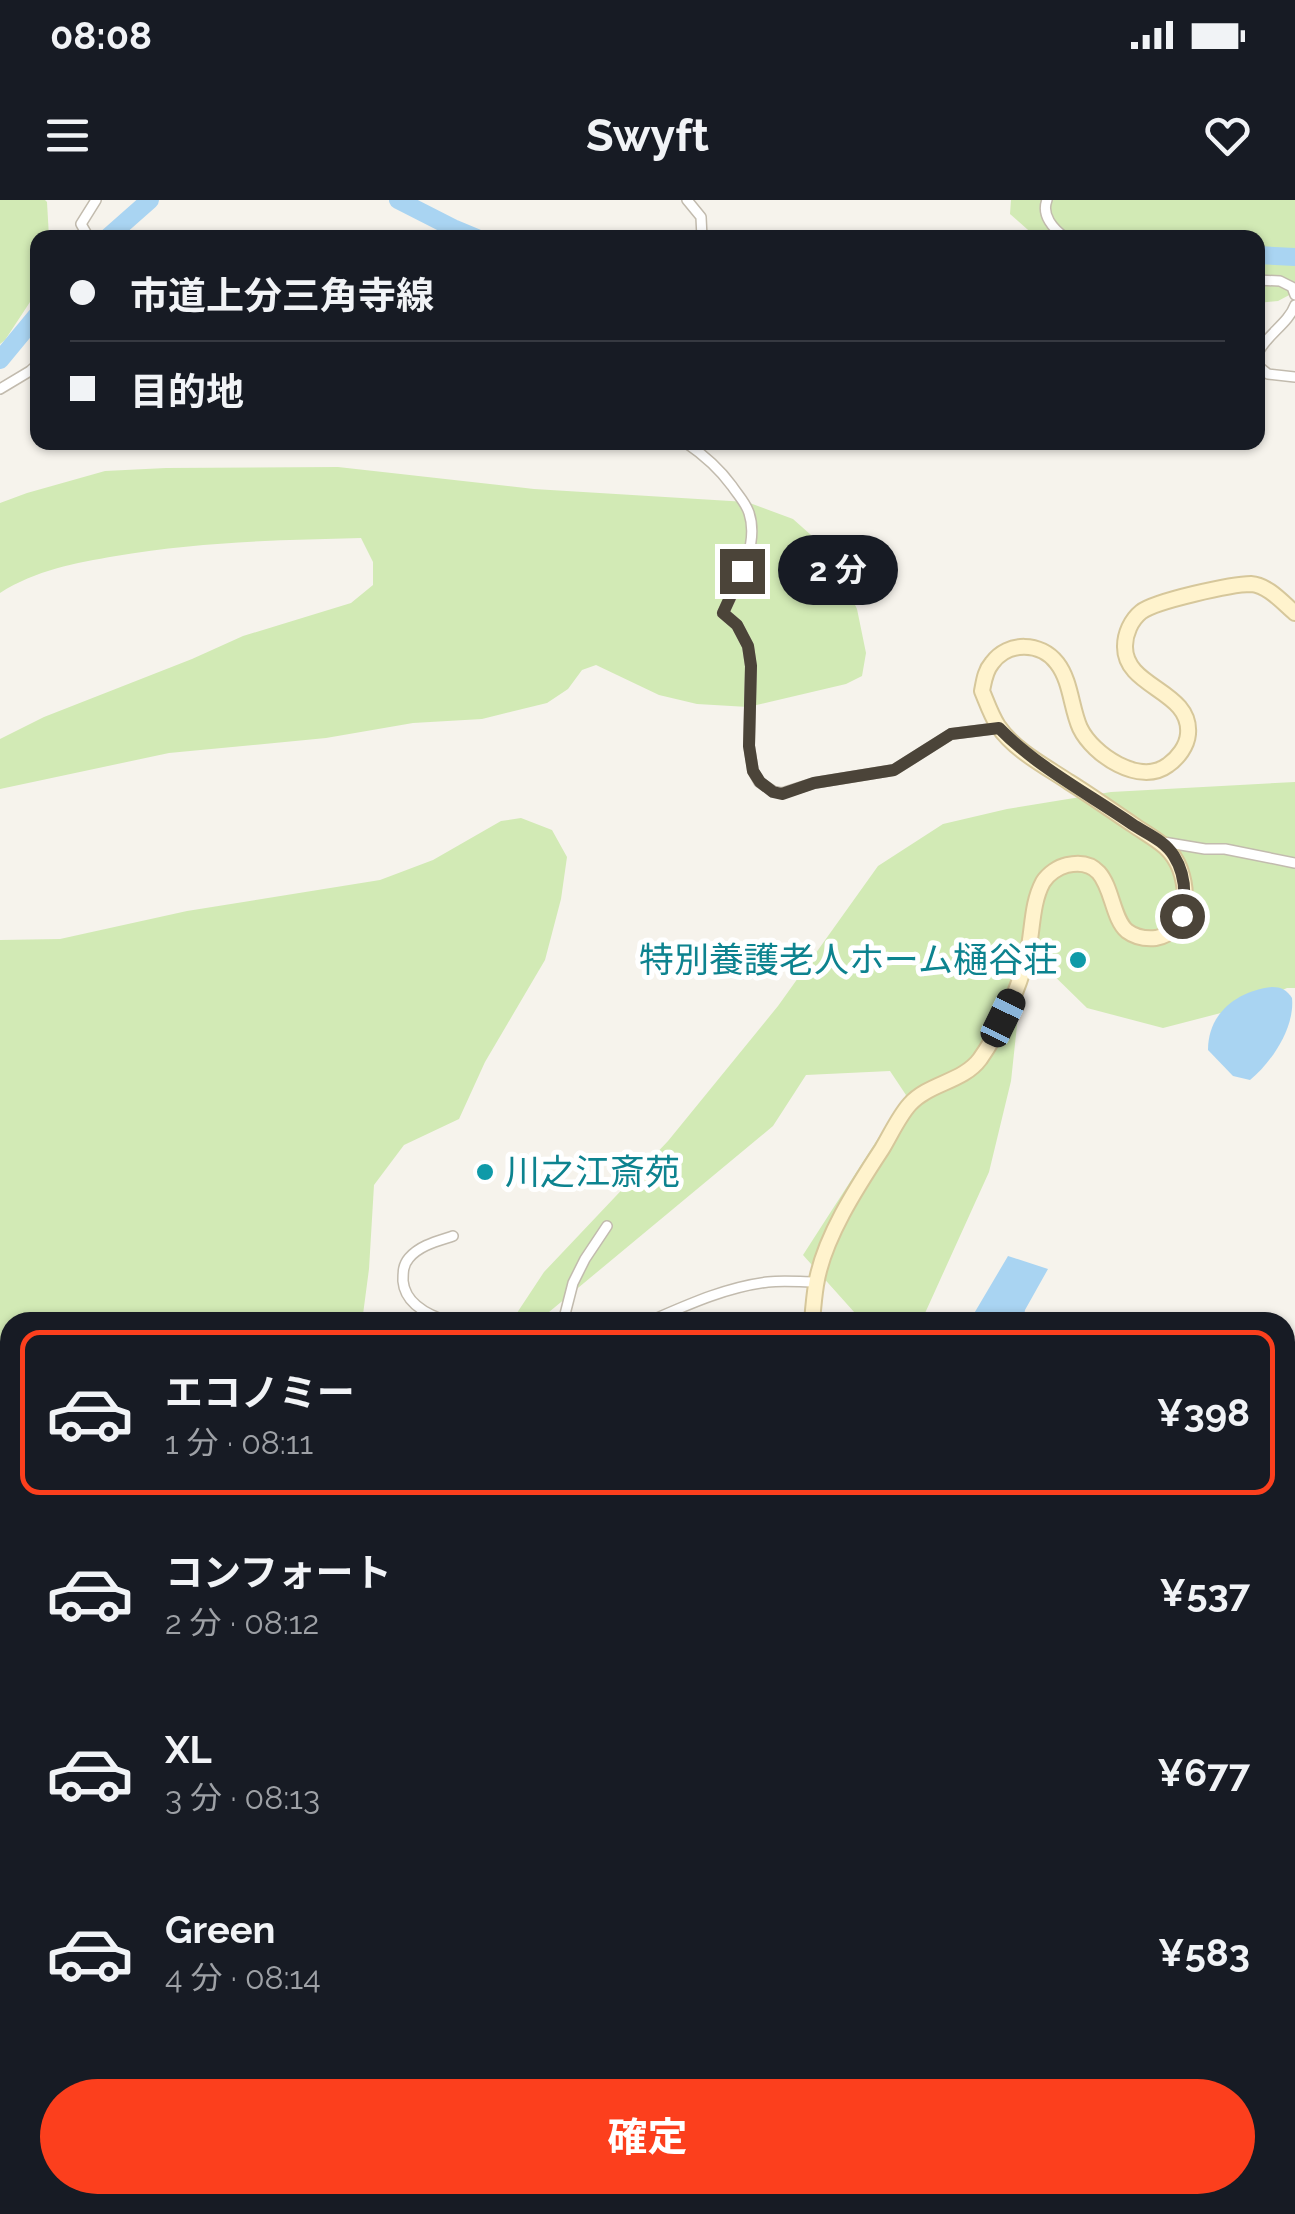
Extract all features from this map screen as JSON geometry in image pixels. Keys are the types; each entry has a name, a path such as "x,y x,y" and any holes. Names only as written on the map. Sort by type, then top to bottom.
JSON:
{"street":[{"path":"84,230 81,224 96,200"},
{"path":"687,200 700,216 701,230"},
{"path":"1048,200 1046,216 1057,230"},
{"path":"1265,280 1280,280 1292,287 1295,295"},
{"path":"1265,341 1295,305"},
{"path":"0,389 30,371"},
{"path":"1265,372 1295,377"},
{"path":"696,450 725,476 751,520 742,571 723,613 737,625 748,646 749,746 753,771 760,782 782,794 814,783 894,770 951,734 999,728"},
{"path":"1295,613 1270,592 1250,584 1168,601 1140,613 1126,636 1126,658 1140,676 1175,702 1189,730 1182,750 1158,771 1135,772 1123,767 1090,742 1078,723 1062,670 1050,655 1033,648 1013,648 995,658 982,691 999,728 1026,753 1139,829 1163,842 1295,863"},
{"path":"813,1312 816,1282 830,1240 910,1104 968,1071 988,1045 1016,990 1028,954 1040,887 1048,875 1065,866 1087,866 1106,883 1116,915 1127,931 1142,938 1159,938 1179,924 1184,900 1182,872 1163,842"},
{"path":"565,1312 572,1283 607,1226"},
{"path":"426,1312 404,1290 404,1264 423,1247 453,1236"},
{"path":"671,1312 746,1286 816,1282"}],"green space":[{"path":"0,200 45,200 49,230 30,230 30,302 0,344"},
{"path":"1011,200 1295,200 1295,292 1265,302 1265,230 1028,230 1010,214"},
{"path":"338,467 534,489 747,502 793,519 829,551 857,609 866,653 862,676 846,684 748,707 697,704 659,695 596,665 582,670 568,689 547,703 482,719 413,723 326,738 169,753 0,789 0,739 44,717 243,636 351,603 373,585 373,562 361,538 207,545 71,565 28,578 0,593 0,503 105,471"},
{"path":"1295,782 1295,988 1244,1007 1163,1028 1087,1008 1039,961 1022,979 1011,1081 989,1172 926,1312 854,1312 803,1255 906,1095 890,1071 806,1075 773,1126 549,1312 518,1312 544,1272 668,1141 778,1006 878,866 943,824 1111,792"},
{"path":"521,818 552,830 567,857 545,960 485,1062 459,1119 404,1145 374,1185 363,1312 0,1312 0,940 60,939 187,911 380,880 433,860 501,821"}],"water":[{"path":"1272,987 1284,989 1292,998 1286,1033 1250,1080 1233,1076 1208,1050 1213,1025 1236,999"},
{"path":"1008,1256 1048,1269 1025,1312 975,1312"}],"waterway":[{"path":"116,230 150,200"},
{"path":"398,200 458,230"},
{"path":"1265,255 1295,257"},
{"path":"0,360 30,324"}],"place":[{"name":"特別養護老人ホーム樋谷荘","path":"1078,960"},
{"name":"川之江斎苑","path":"485,1172"}],"route":[{"path":"742,571 723,613 737,625 748,646 749,746 753,771 760,782 782,794 814,783 894,770 951,734 999,728 1026,753 1163,842 1182,872 1182,916"}]}
